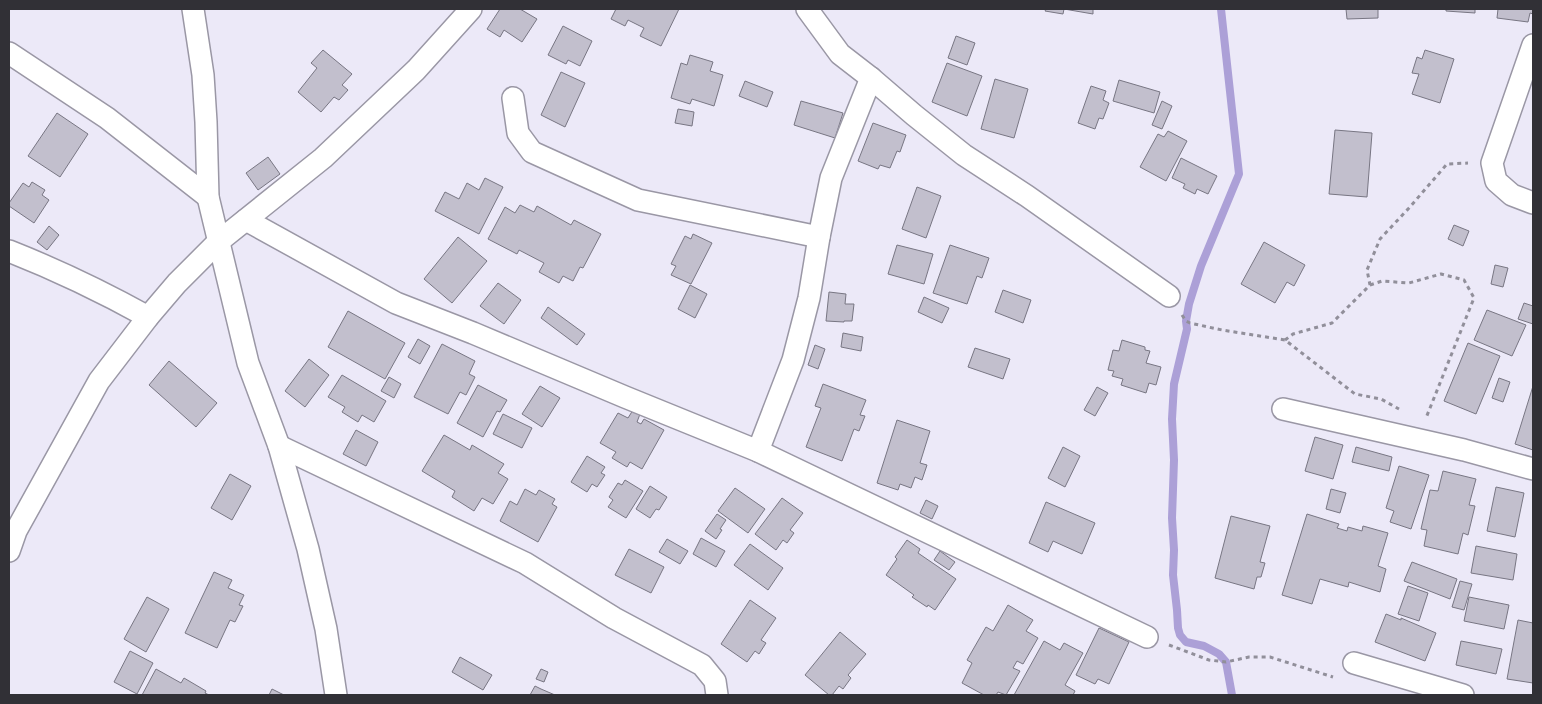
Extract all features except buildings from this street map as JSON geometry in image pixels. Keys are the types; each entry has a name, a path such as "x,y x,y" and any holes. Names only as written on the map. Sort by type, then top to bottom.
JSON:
{"street":[{"path":"193,9 203,75 208,197 248,363 279,446 308,549 326,629 336,695"},
{"path":"9,551 16,531 99,381 148,317 177,283 218,242 323,158 416,70 471,9"},
{"path":"807,9 840,54 964,155 1027,196 1169,296"},
{"path":"1533,45 1492,163 1496,181 1512,195 1533,203"},
{"path":"9,53 107,118 208,197"},
{"path":"758,451 793,360 810,298 819,237 831,178 871,78"},
{"path":"513,98 518,133 532,152 638,200 819,237"},
{"path":"246,220 396,303 758,451 1147,636"},
{"path":"9,251 41,263 104,293 148,317"},
{"path":"1283,409 1464,450 1533,469"},
{"path":"279,446 526,563 614,618 702,665 715,681 717,695"},
{"path":"1354,663 1463,695"}],"path":[{"path":"1370,285 1367,270 1380,238 1447,164 1492,163"},
{"path":"1285,340 1293,334 1332,323 1370,285 1382,281 1409,283 1441,274 1464,280 1474,298 1424,423"},
{"path":"1169,296 1186,321 1190,323 1285,340 1355,394 1381,399 1407,413"},
{"path":"1147,636 1209,660 1226,662 1249,657 1270,657 1343,679 1354,663"}],"waterway":[{"path":"1221,9 1239,174 1201,266 1189,304 1186,321 1187,329 1174,384 1172,518 1173,575 1180,635 1186,642 1204,646 1219,654 1226,662 1232,695"}]}
